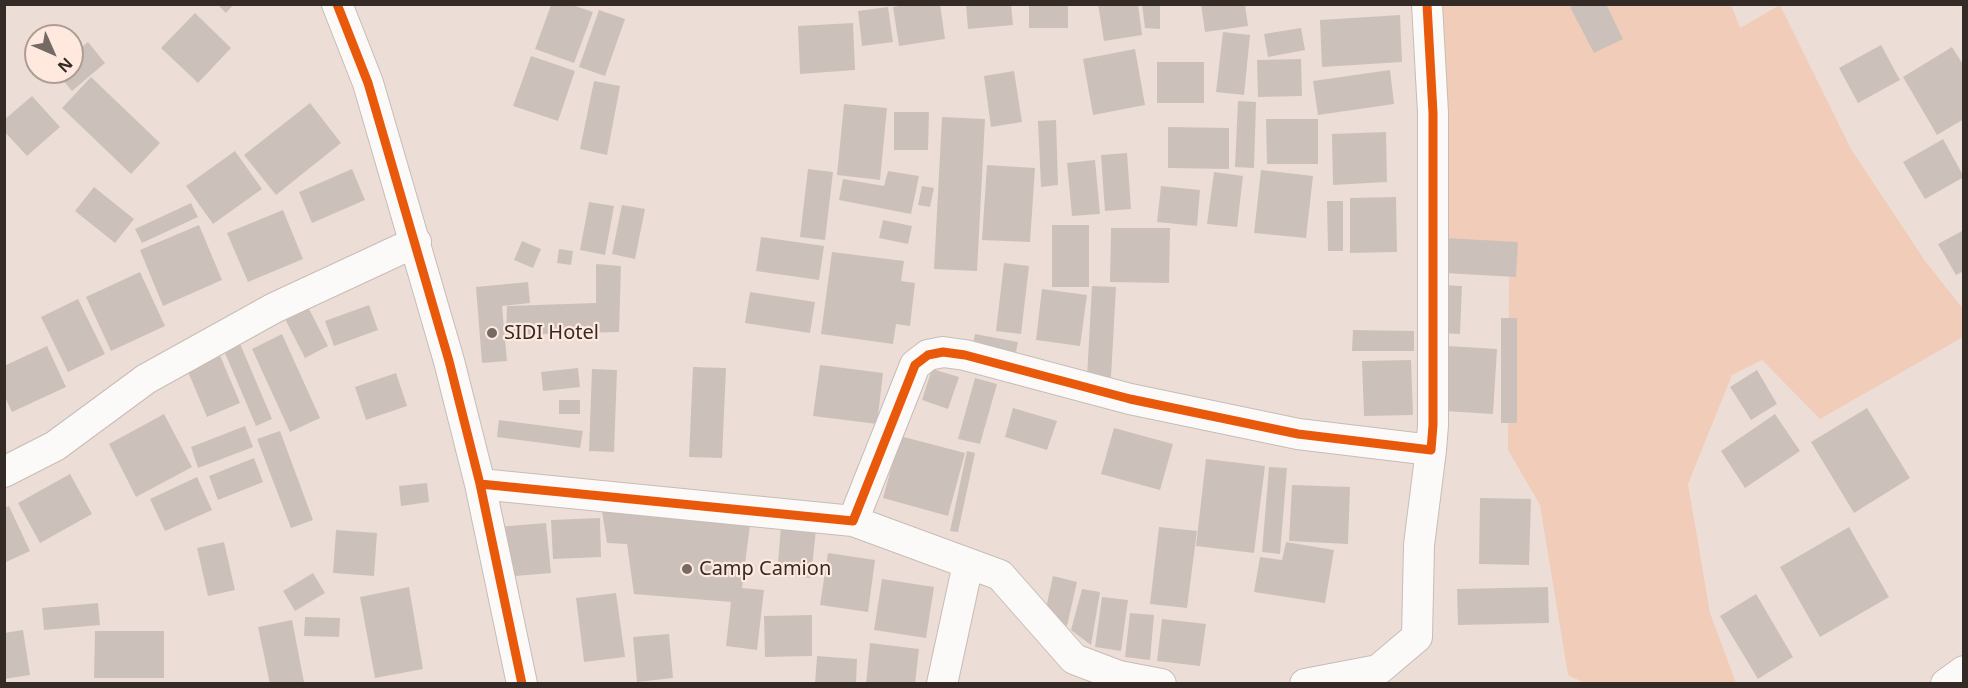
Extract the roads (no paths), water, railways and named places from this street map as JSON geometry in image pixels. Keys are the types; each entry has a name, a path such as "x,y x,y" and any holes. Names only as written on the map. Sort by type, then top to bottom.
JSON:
{"street":[{"path":"338,4 368,83 449,361 480,484 522,684"},
{"path":"1305,684 1378,670 1417,637 1419,545 1433,425 1433,112 1427,4"},
{"path":"4,472 55,446 146,379 274,308 416,242"},
{"path":"853,521 915,365 928,355 943,352 965,355 1130,399 1298,434 1431,450"},
{"path":"480,484 853,521 1000,575 1074,659 1119,676 1161,684"},
{"path":"942,684 968,564"},
{"path":"1946,684 1964,670"}],"place":[{"name":"SIDI Hotel","path":"492,333"},
{"name":"Camp Camion","path":"687,569"}]}
